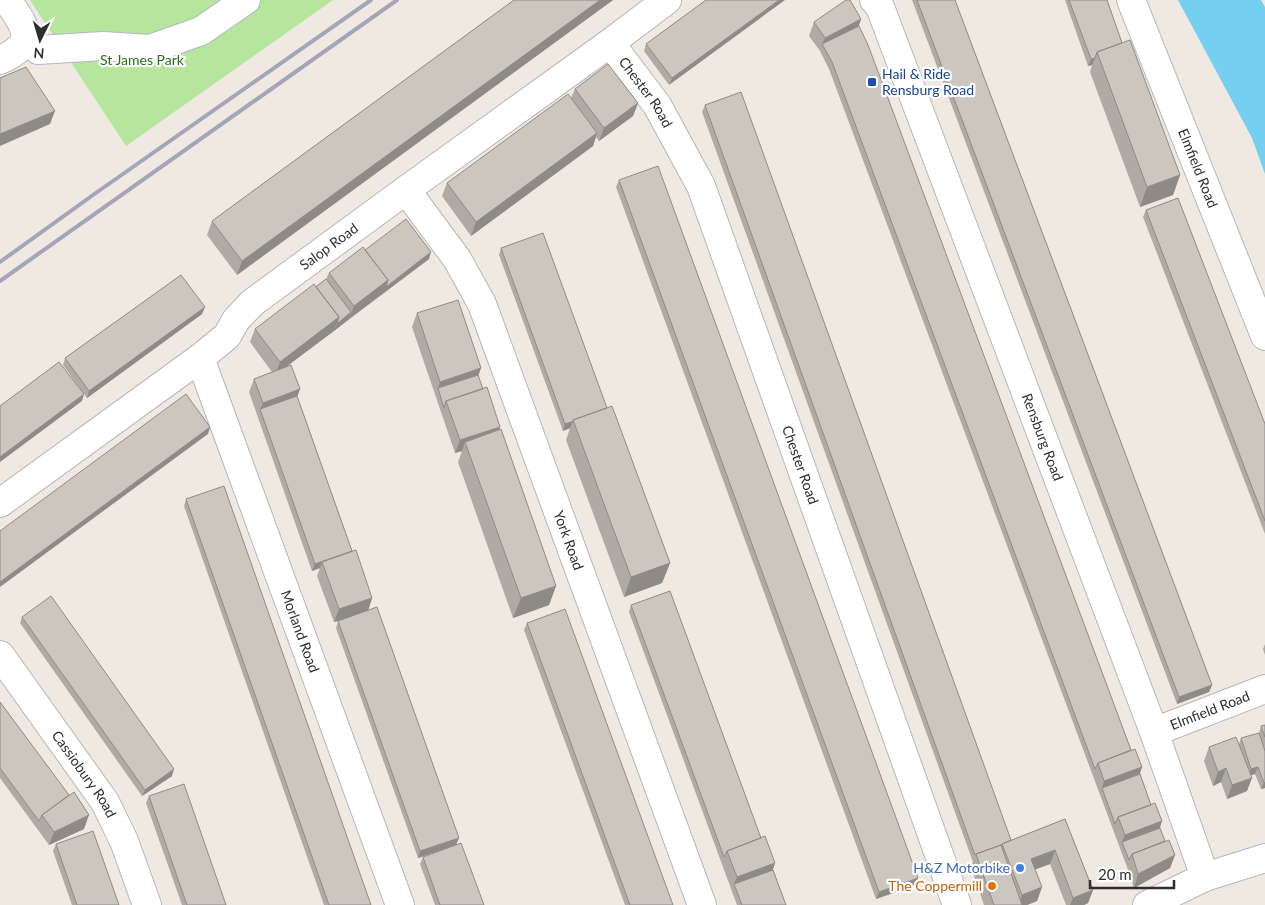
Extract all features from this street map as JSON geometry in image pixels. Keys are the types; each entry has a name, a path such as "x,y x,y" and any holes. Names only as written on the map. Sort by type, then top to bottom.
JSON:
{"street":[{"path":"7,0 20,19 32,44"},
{"path":"0,60 10,56 20,48 32,44 150,48 201,31 246,0"},
{"name":"Salop Road","path":"0,503 228,336 236,320 252,303 667,0"},
{"name":"Rensburg Road","path":"874,0 880,8 1154,732 1205,877"},
{"name":"Elmfield Road","path":"1131,0 1265,336"},
{"name":"Chester Road","path":"610,43 656,106 701,186 957,905"},
{"name":"York Road","path":"406,190 457,259 482,304 702,905"},
{"name":"Morland Road","path":"200,358 400,905"},
{"name":"Cassiobury Road","path":"0,654 105,802 124,841 147,905"},
{"name":"Elmfield Road","path":"1154,732 1265,690"},
{"path":"1147,905 1205,877 1260,860"}],"green space":[{"name":"St James Park","path":"30,0 333,0 126,146"}],"water":[{"path":"1178,0 1261,0 1265,7 1265,174 1252,138"}],"building":[{"path":"514,0 600,0 242,261 212,221"},
{"path":"706,0 779,0 672,78 646,44"},
{"path":"846,0 850,0 861,19 825,38 814,22"},
{"path":"917,0 955,0 1212,685 1179,697"},
{"path":"1069,0 1107,0 1122,43 1097,52 1095,58 1091,59"},
{"path":"859,26 868,45 1131,750 1098,763 1095,769 832,62 822,44"},
{"path":"1130,40 1180,175 1147,187 1097,52"},
{"path":"608,64 638,103 604,128 575,89"},
{"path":"26,67 55,111 0,134 0,78"},
{"path":"741,92 1011,840 1001,846 975,855 705,105"},
{"path":"568,94 597,133 476,222 447,183"},
{"path":"658,166 918,878 879,892 619,180"},
{"path":"1178,198 1265,424 1265,521 1146,210"},
{"path":"406,219 431,252 386,287 388,280 365,250"},
{"path":"543,233 607,408 565,424 501,248"},
{"path":"363,247 388,280 354,306 329,273"},
{"path":"181,275 205,307 89,391 65,358"},
{"path":"326,279 351,312 337,324 339,317 316,287"},
{"path":"314,284 339,317 280,362 255,329"},
{"path":"458,300 481,368 440,382 417,313"},
{"path":"59,362 84,394 0,457 0,406"},
{"path":"291,365 300,389 263,403 254,379"},
{"path":"478,375 483,389 446,401 444,408 438,388"},
{"path":"487,387 500,427 460,440 446,401"},
{"path":"186,394 210,427 0,582 0,531"},
{"path":"297,396 352,551 315,564 260,409"},
{"path":"612,406 670,563 631,577 573,420"},
{"path":"501,429 556,586 521,598 465,442"},
{"path":"224,486 371,905 329,905 186,499"},
{"path":"356,550 372,598 339,609 322,562"},
{"path":"670,591 761,838 727,851 724,857 631,605"},
{"path":"51,596 174,769 145,790 22,617"},
{"path":"377,607 459,838 420,851 338,621"},
{"path":"565,609 673,905 630,905 527,623"},
{"path":"0,702 69,795 42,815 39,821 0,768"},
{"path":"1265,725 1265,737 1261,726"},
{"path":"1259,733 1265,751 1264,783 1258,767 1251,769 1241,738"},
{"path":"1236,737 1252,778 1232,785 1226,768 1218,772 1209,747"},
{"path":"1135,749 1142,767 1104,781 1098,763"},
{"path":"1140,774 1151,805 1118,817 1115,824 1102,788"},
{"path":"184,784 226,905 187,905 149,796"},
{"path":"74,792 89,815 54,832 42,815"},
{"path":"1155,803 1162,821 1125,835 1118,817"},
{"path":"1065,819 1093,890 1073,898 1055,850 1031,859 1042,887 1022,895 1002,844"},
{"path":"1160,828 1165,841 1132,854 1129,860 1122,842"},
{"path":"93,831 119,905 77,905 56,844"},
{"path":"765,836 775,863 737,877 727,851"},
{"path":"1169,840 1175,855 1138,874 1132,854"},
{"path":"461,843 484,905 440,905 423,857"},
{"path":"1001,845 1022,905 994,905 976,854"},
{"path":"773,870 786,905 742,905 734,884"}],"railway":[{"path":"0,262 371,0"},
{"path":"0,281 397,0"}],"place":[{"name":"Hail & Ride Rensburg Road","path":"872,82"},
{"name":"H&Z Motorbike","path":"1020,868"},
{"name":"The Coppermill","path":"992,886"}]}
